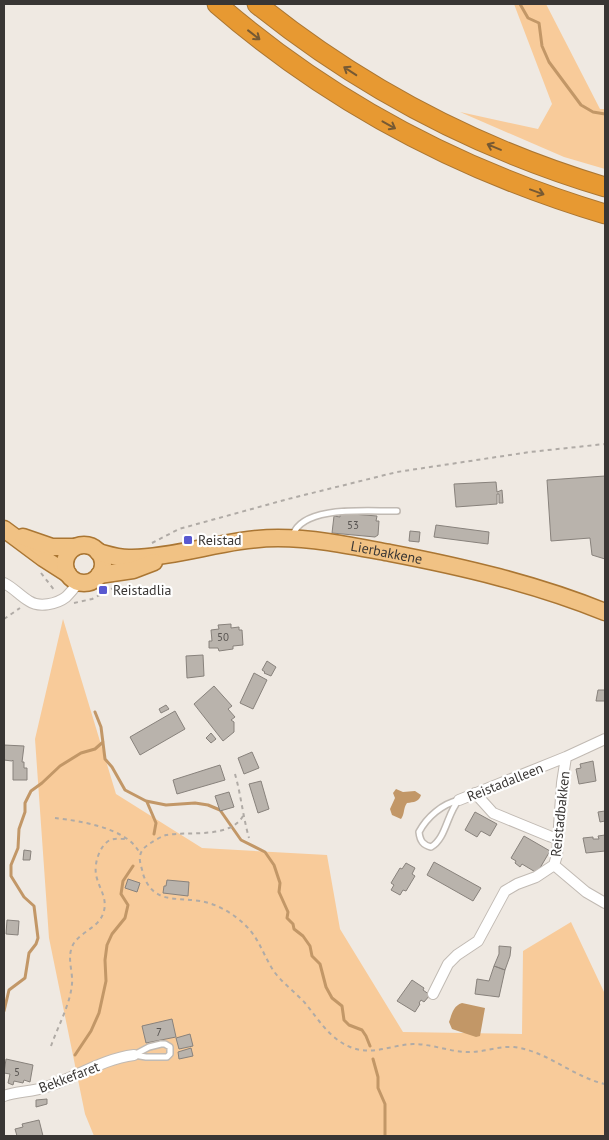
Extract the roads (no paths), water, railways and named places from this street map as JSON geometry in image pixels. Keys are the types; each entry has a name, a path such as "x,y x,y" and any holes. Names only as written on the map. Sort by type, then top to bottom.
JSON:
{"highway":[{"path":"217,4 250,32 304,72 395,128 444,154 508,182 605,214"},
{"path":"257,4 352,72 432,118 512,155 605,187"}],"main road":[{"path":"9,532 52,547 86,545 93,547 98,552 103,563 98,575 91,581 74,578 29,548 9,532"},
{"name":"Lierbakkene","path":"98,552 131,558 159,549 243,540 292,538 360,547 467,569 551,592 605,612"},
{"path":"74,578 65,566 65,560 69,551 75,547"},
{"name":"Lierbakkene","path":"98,575 139,568 155,562 159,549"}],"street":[{"path":"4,583 27,600 39,605 64,598 74,578"},
{"name":"Reistadalleen","path":"459,800 566,758 605,739"},
{"name":"Reistadbakken","path":"566,758 562,783 557,855 554,865 586,892 605,903"},
{"path":"475,793 493,813 558,839"},
{"path":"433,994 448,964 457,955 478,941 505,891 536,877 554,865"},
{"name":"Bekkefaret","path":"4,1096 46,1087 112,1059 134,1055"}],"lane":[{"path":"292,538 298,526 324,514 357,510 397,511"},
{"name":"Reistadalleen","path":"459,800 453,807 439,840 431,847 422,843 420,832 428,820 439,808 459,800"},
{"name":"Bekkefaret","path":"161,1044 167,1045 171,1050 170,1054 165,1058 146,1058 134,1055 149,1047 161,1044"}],"waterway":[{"path":"520,4 528,18 539,23 542,46 549,62 581,105 593,112 605,114"},
{"path":"95,712 101,727 105,759 112,767 125,790 146,801 166,805 195,803 208,805 220,810 241,840 265,852 274,865 280,883 279,892 288,912 287,918 293,924 294,929 303,936 310,946 312,956 320,964 326,987 332,998 342,1006 344,1020 349,1025 362,1030 370,1046"},
{"path":"4,1011 9,990 25,978 29,953 38,938 34,906 24,897 11,876 11,865 18,848 19,829 25,812 25,803 31,791 60,766 81,753 95,749 103,742"},
{"path":"147,802 156,823 154,834"},
{"path":"75,1055 91,1031 99,1013 106,981 105,960 107,945 112,934 125,918 128,905 121,894 123,881 133,866"},
{"path":"373,1059 378,1077 378,1088 385,1104 385,1136"}],"place":[{"name":"Reistad","path":"188,540"},
{"name":"Reistadlia","path":"103,590"}]}
